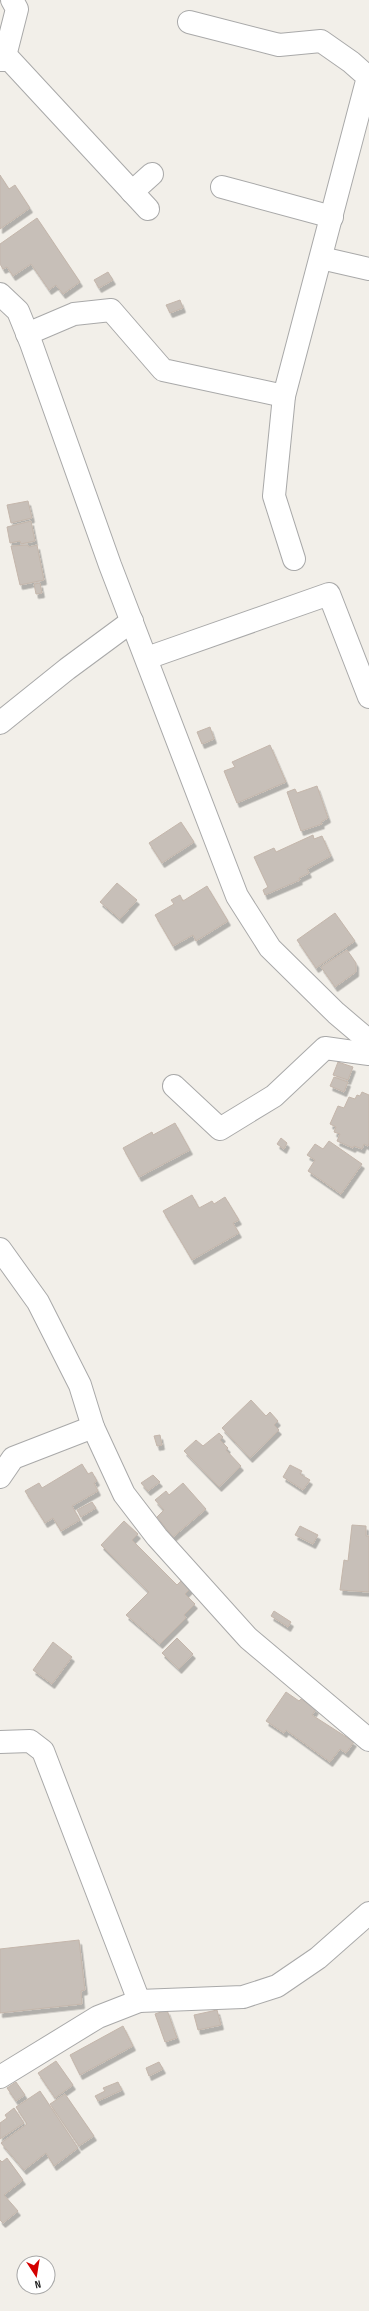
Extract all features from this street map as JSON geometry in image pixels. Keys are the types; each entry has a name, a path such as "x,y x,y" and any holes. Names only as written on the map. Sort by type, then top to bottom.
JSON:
{"street":[{"path":"12,0 17,9 2,60 10,60 148,209"},
{"path":"189,22 279,45 320,42 351,62 368,77 284,396 274,496 294,559"},
{"path":"132,192 152,174"},
{"path":"222,187 332,217"},
{"path":"321,258 369,269"},
{"path":"0,294 18,311 132,621 237,896 270,948 336,1013 369,1041"},
{"path":"27,334 74,314 111,310 163,370 284,396"},
{"path":"147,658 329,594 369,697"},
{"path":"0,723 67,669 132,621"},
{"path":"174,1086 220,1129 274,1096 325,1048 369,1054"},
{"path":"0,1249 38,1302 80,1385 93,1427 124,1494 157,1537 197,1584 248,1638 369,1740"},
{"path":"0,1477 13,1458 93,1427"},
{"path":"0,1742 30,1741 43,1751 139,2001"},
{"path":"0,2077 98,2017 139,2001 243,1997 277,1986 318,1958 369,1913"}],"building":[{"path":"0,175 9,189 15,185 30,208 0,229"},
{"path":"37,218 80,282 63,294 56,285 49,290 31,264 13,276 7,267 3,269 0,264 0,244"},
{"path":"108,272 113,280 99,288 94,280"},
{"path":"180,300 183,308 170,313 166,305"},
{"path":"28,501 32,518 11,523 7,505"},
{"path":"31,521 35,541 21,544 20,541 10,543 7,527"},
{"path":"28,545 29,547 37,545 44,580 20,585 11,546"},
{"path":"40,583 42,593 36,594 34,584"},
{"path":"210,727 214,739 202,744 197,732"},
{"path":"270,745 286,782 237,803 224,771 235,767 232,762"},
{"path":"317,786 328,818 321,822 322,824 301,831 287,792 295,789 297,793"},
{"path":"181,822 194,842 162,863 149,843"},
{"path":"313,835 314,839 322,836 331,856 307,869 309,873 299,878 300,880 265,895 263,890 268,887 254,857 274,848 276,852"},
{"path":"117,883 137,900 120,919 100,902"},
{"path":"207,886 228,921 196,941 193,935 173,946 155,915 174,904 171,900 180,895 183,901"},
{"path":"335,913 355,941 316,968 297,940"},
{"path":"347,950 356,963 356,972 335,987 321,967"},
{"path":"338,1062 353,1067 348,1080 333,1075"},
{"path":"334,1077 348,1082 344,1092 330,1086"},
{"path":"362,1092 369,1095 369,1143 368,1146 364,1144 362,1149 354,1146 353,1148 337,1141 340,1134 334,1132 336,1127 330,1124 338,1106 344,1108 349,1097 355,1099 357,1095 360,1096"},
{"path":"175,1123 190,1150 139,1177 123,1148 152,1132 153,1135"},
{"path":"281,1138 287,1143 284,1149 277,1144"},
{"path":"329,1141 362,1164 341,1194 308,1171 315,1160 307,1155 315,1144 323,1149"},
{"path":"192,1195 199,1208 212,1201 214,1204 225,1197 239,1220 233,1223 239,1233 192,1260 163,1211"},
{"path":"251,1400 266,1416 270,1412 278,1421 274,1425 279,1430 250,1458 222,1428"},
{"path":"219,1433 223,1437 220,1440 228,1448 226,1450 241,1466 219,1487 184,1451 196,1440 203,1446"},
{"path":"160,1435 162,1445 157,1446 154,1436"},
{"path":"82,1464 88,1474 92,1472 97,1481 94,1483 98,1491 72,1506 80,1520 61,1531 53,1518 45,1523 25,1491 39,1483 42,1488"},
{"path":"290,1465 302,1471 300,1474 310,1480 303,1490 283,1477"},
{"path":"153,1475 160,1482 148,1491 141,1483"},
{"path":"183,1483 206,1509 173,1537 157,1517 164,1510 155,1500 166,1491 169,1495"},
{"path":"92,1502 96,1508 81,1517 77,1510"},
{"path":"124,1521 138,1534 132,1540 177,1585 181,1581 190,1589 185,1594 195,1604 184,1615 186,1618 160,1644 126,1615 149,1592 101,1545"},
{"path":"352,1525 366,1526 366,1536 369,1536 369,1592 340,1590 344,1560 348,1561"},
{"path":"300,1526 318,1535 313,1544 295,1535"},
{"path":"274,1611 291,1622 288,1627 271,1616"},
{"path":"177,1638 193,1654 179,1669 162,1653"},
{"path":"53,1642 72,1657 52,1684 33,1670"},
{"path":"286,1692 299,1701 301,1699 316,1709 312,1715 354,1742 346,1753 340,1749 330,1762 286,1730 284,1733 266,1721"},
{"path":"79,1940 85,1990 81,1991 82,2004 0,2013 0,1949"},
{"path":"167,2010 177,2038 165,2042 155,2014"},
{"path":"217,2010 221,2025 198,2030 194,2015"},
{"path":"123,2026 133,2046 80,2075 70,2055"},
{"path":"56,2061 73,2085 55,2098 38,2073"},
{"path":"159,2062 163,2069 149,2076 146,2068"},
{"path":"16,2082 25,2095 16,2101 7,2088"},
{"path":"118,2082 122,2090 98,2101 95,2096 105,2091 103,2088"},
{"path":"40,2091 78,2148 54,2166 46,2153 24,2170 1,2143 27,2124 16,2107"},
{"path":"65,2094 94,2136 79,2146 50,2104"},
{"path":"14,2108 24,2123 0,2139 0,2123 7,2118 5,2115"},
{"path":"7,2158 23,2180 4,2195 18,2211 3,2223 0,2220 0,2160 2,2162"}]}
